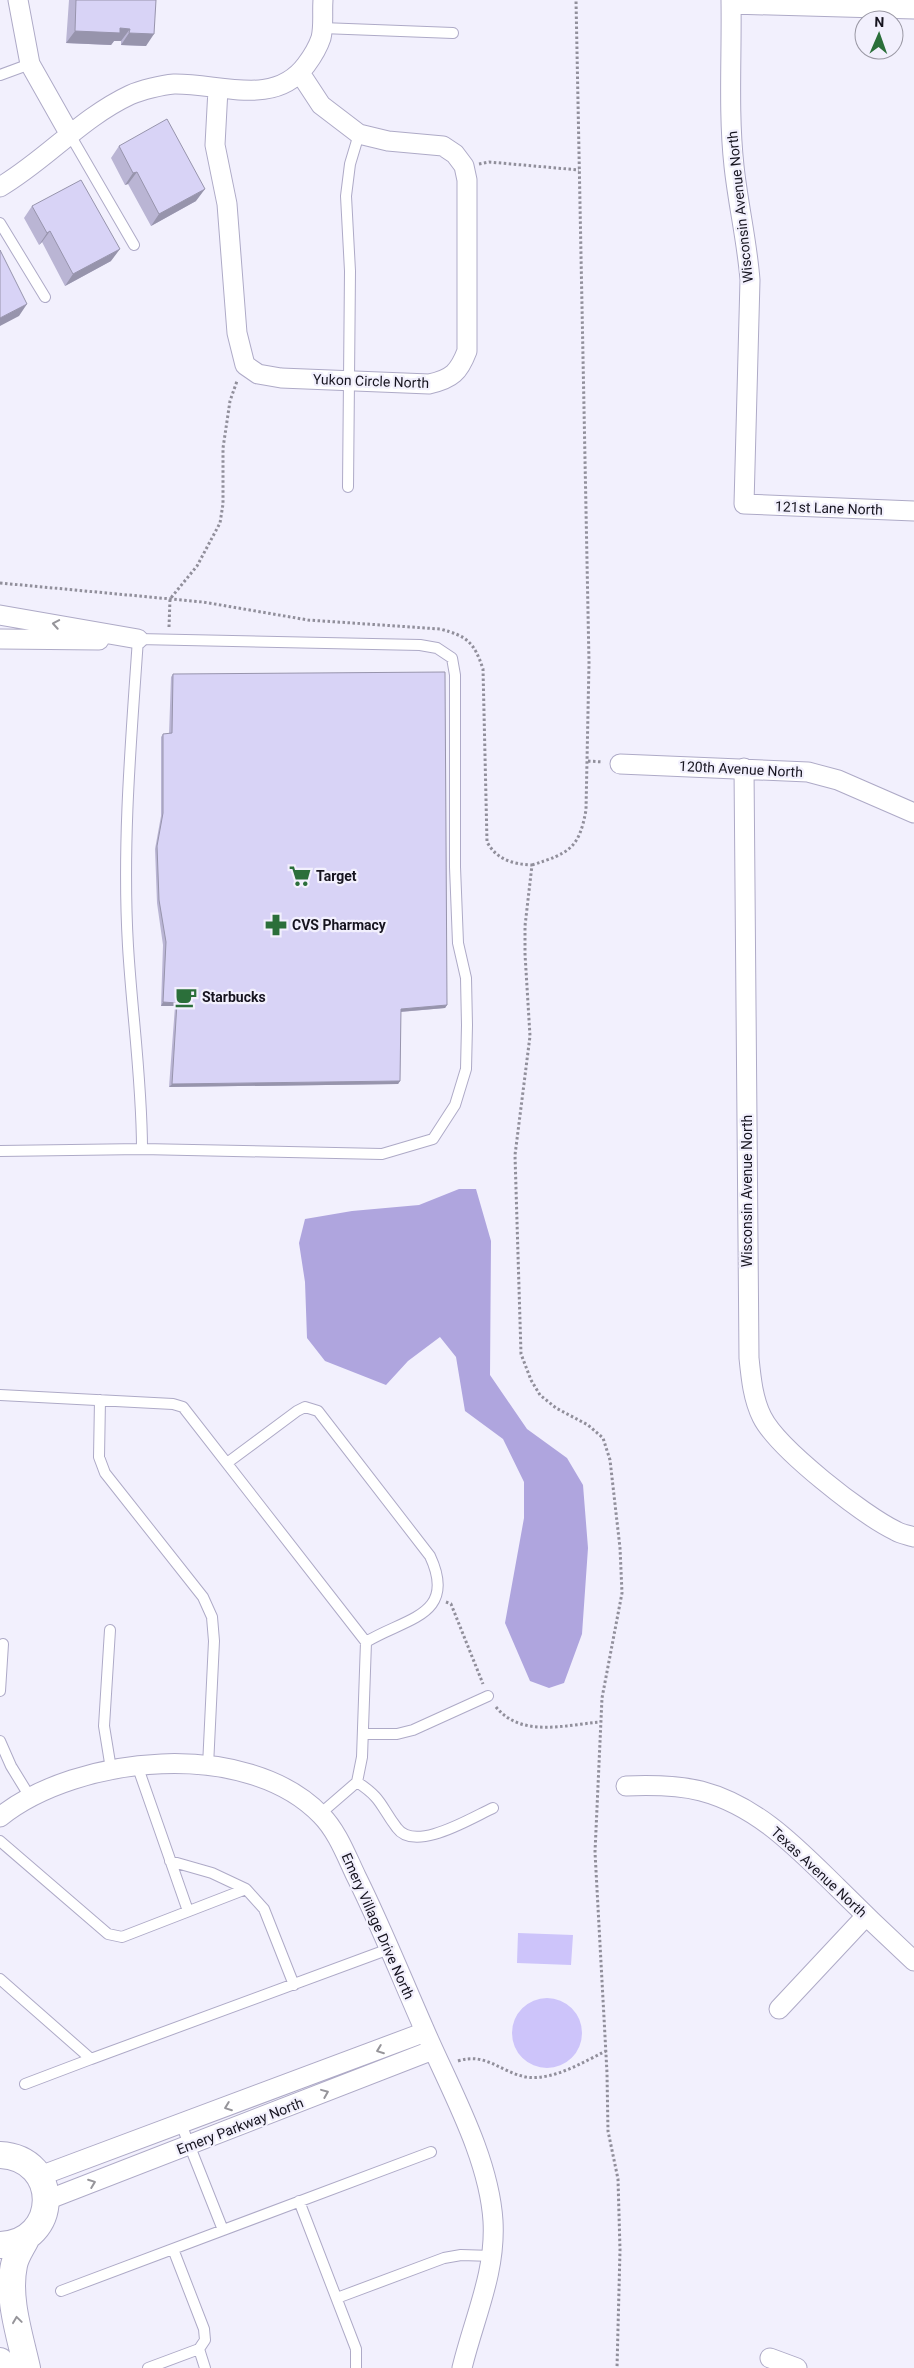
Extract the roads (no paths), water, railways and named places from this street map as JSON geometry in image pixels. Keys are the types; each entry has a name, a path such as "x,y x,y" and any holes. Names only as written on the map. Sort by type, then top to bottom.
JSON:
{"street":[{"path":"18,0 30,64 69,133"},
{"path":"0,187 16,178 69,133 99,112 132,94 174,84 256,91 287,82 300,74 321,38 323,0"},
{"path":"731,2 914,9"},
{"name":"Wisconsin Avenue North","path":"731,2 731,126 734,166 750,280 744,504"},
{"path":"300,74 321,105 359,134"},
{"name":"Yukon Circle North","path":"218,89 215,145 227,204 237,332 244,365 258,374 281,378 429,384 445,380 461,368 467,351 467,180 464,166 455,154 443,146 388,141 359,134"},
{"name":"121st Lane North","path":"744,504 914,511"},
{"path":"0,615 138,639"},
{"path":"0,639 69,641 138,639"},
{"name":"120th Avenue North","path":"620,764 808,772 830,778 914,813"},
{"name":"Wisconsin Avenue North","path":"744,768 748,1358 752,1388 762,1418 783,1444 806,1465 874,1517 896,1531 914,1537"},
{"name":"Emery Village Drive North","path":"0,1817 30,1797 71,1779 111,1768 137,1765 208,1766 241,1772 271,1782 297,1797 320,1814 342,1848 390,1949 463,2116 481,2169 492,2218 493,2256 489,2279 462,2368"},
{"name":"Texas Avenue North","path":"626,1786 658,1785 702,1792 728,1801 762,1819 791,1843 914,1961"},
{"path":"779,2009 866,1916"},
{"name":"Emery Parkway North","path":"43,2188 181,2124 426,2032"},
{"name":"Emery Parkway North","path":"43,2188 190,2146 437,2058"},
{"path":"0,2245 15,2243 27,2237 38,2227 44,2214 43,2188 32,2166 3,2150"},
{"path":"26,2368 18,2332 12,2288 14,2263 27,2237"},
{"path":"770,2358 797,2368"},
{"path":"0,2361 2,2368"}],"lane":[{"path":"322,28 453,33"},
{"path":"0,75 30,64"},
{"path":"69,133 134,245"},
{"path":"348,487 350,271 346,196 350,164 359,134"},
{"path":"0,223 45,297"},
{"path":"0,1151 142,1150 382,1154 433,1139 455,1105 466,1069 466,978 458,942 455,867 455,674 452,658 437,648 420,645 138,639 127,790 128,944 142,1102 142,1150"},
{"path":"0,1395 173,1404 183,1407 366,1642 362,1757 357,1782 320,1814"},
{"path":"100,1400 99,1457 105,1473 203,1597 212,1617 214,1641 208,1766"},
{"path":"227,1463 297,1411 305,1407 318,1410 430,1556 440,1585 433,1605 421,1615 366,1642"},
{"path":"110,1630 104,1726 111,1768"},
{"path":"0,1691 3,1644"},
{"path":"362,1734 397,1734 413,1730 488,1696"},
{"path":"0,1741 11,1766 30,1797"},
{"path":"137,1765 188,1912"},
{"path":"357,1782 378,1798 396,1828 410,1838 429,1836 493,1808"},
{"path":"0,1841 108,1934 122,1936 246,1889"},
{"path":"170,1861 212,1873 246,1889 264,1909 294,1985"},
{"path":"25,2084 390,1949"},
{"path":"0,1979 91,2059"},
{"path":"181,2124 223,2230"},
{"path":"60,2291 431,2152"},
{"path":"299,2201 356,2348 356,2368"},
{"path":"148,2368 199,2349 205,2340 204,2329 174,2248"},
{"path":"336,2298 444,2258 461,2255 493,2256"},
{"path":"199,2349 205,2368"}],"place":[{"name":"Target","path":"300,876"},
{"name":"CVS Pharmacy","path":"276,925"},
{"name":"Starbucks","path":"186,997"}]}
